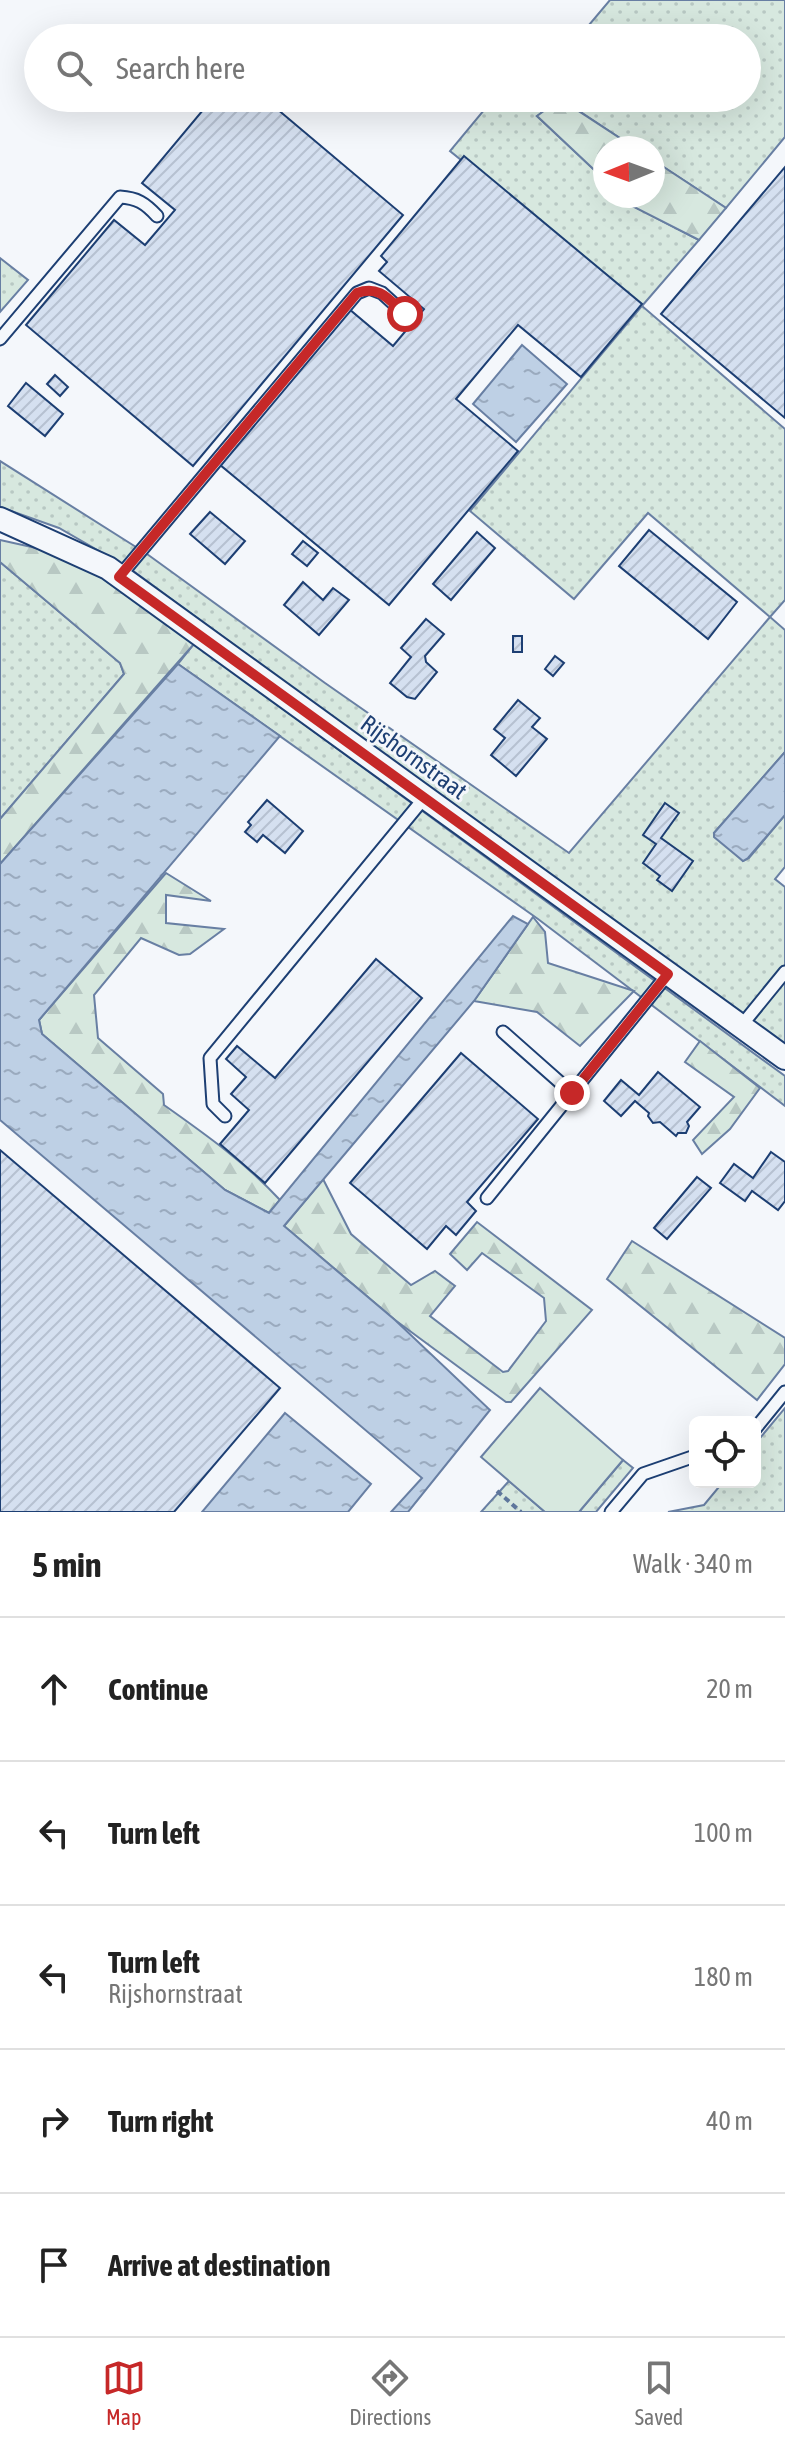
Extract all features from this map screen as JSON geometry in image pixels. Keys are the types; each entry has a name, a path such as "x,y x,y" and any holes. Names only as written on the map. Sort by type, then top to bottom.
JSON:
{"street":[{"name":"Rijshornstraat","path":"0,519 108,568 785,1058"}],"lane":[{"path":"0,339 120,197 135,198 157,216"},
{"path":"119,577 357,293 369,288 382,293 405,314"},
{"path":"225,1116 213,1104 210,1058 425,797"},
{"path":"741,1026 785,972"},
{"path":"487,1198 668,974"},
{"path":"503,1032 572,1093"},
{"path":"761,1422 785,1392"},
{"path":"611,1512 643,1474 689,1458"}],"path":[{"path":"497,1491 521,1512"}],"green space":[{"path":"610,0 785,0 785,137 726,208 665,168 665,136 617,136 581,112 761,112 761,24 590,24"},
{"path":"482,112 543,112 537,116 593,169 593,208 637,208 699,240 642,306 450,151"},
{"path":"542,112 580,112 617,136 593,136 593,169 537,116"},
{"path":"665,168 726,208 699,240 636,208 665,208"},
{"path":"0,258 28,280 0,312"},
{"path":"642,306 785,429 785,600 770,617 648,513 574,599 470,511"},
{"path":"0,461 147,554 569,853 770,617 785,630 785,752 714,833 743,861 749,858 785,815 785,867 775,879 785,887 785,1047 132,570 59,528 0,507"},
{"path":"0,540 54,552 102,578 194,644 0,864 0,819 124,674 120,663 0,562"},
{"path":"0,562 120,663 124,674 0,819"},
{"path":"194,644 785,1076 785,1106 538,919 178,664"},
{"path":"166,873 211,901 166,895 166,923 224,929 190,954 179,955 141,938 94,995 98,1038 163,1094 164,1105 267,1186 280,1200 269,1213 225,1190 42,1034 39,1020"},
{"path":"533,917 545,932 548,963 634,991 580,1046 537,1012 474,1001"},
{"path":"700,1041 760,1088 730,1129 702,1154 693,1140 734,1097 685,1062"},
{"path":"323,1179 351,1234 411,1285 435,1271 455,1286 430,1316 503,1372 508,1371 546,1321 544,1298 482,1253 467,1270 450,1254 477,1222 592,1310 511,1402 506,1402 395,1320 284,1226"},
{"path":"632,1241 785,1338 785,1364 757,1400 607,1279"},
{"path":"540,1388 623,1460 579,1512 545,1512 481,1457"},
{"path":"785,1408 785,1512 668,1512 704,1505 718,1488 761,1488 761,1437"},
{"path":"623,1460 633,1468 596,1512 579,1512"},
{"path":"509,1481 545,1512 481,1512"}],"water":[{"path":"522,345 567,384 516,442 473,404"},
{"path":"178,664 280,736 39,1020 42,1034 225,1190 269,1213 513,916 528,924 474,1001 284,1226 395,1320 490,1410 408,1512 391,1512 422,1478 0,1120 0,864"},
{"path":"785,752 785,815 743,861 714,837 714,833"},
{"path":"285,1413 371,1484 348,1512 202,1512"}],"building":[{"path":"201,112 281,112 403,215 193,466 26,325 114,220 145,245 175,210 142,183"},
{"path":"464,156 642,304 581,377 518,325 456,399 518,451 389,605 219,464 349,309 393,346 424,309 379,271 387,262 381,256"},
{"path":"785,167 785,418 661,314"},
{"path":"55,375 68,387 60,396 47,384"},
{"path":"26,383 63,414 45,436 8,406"},
{"path":"210,512 245,541 225,564 190,534"},
{"path":"649,530 737,602 708,639 619,566"},
{"path":"477,532 495,548 451,600 433,584"},
{"path":"303,541 318,553 307,566 292,554"},
{"path":"303,582 323,600 333,588 349,600 319,635 284,605"},
{"path":"426,619 444,634 425,656 426,662 437,672 415,699 407,697 390,683 411,657 401,648"},
{"path":"513,636 522,636 522,652 513,652"},
{"path":"555,656 564,663 553,676 545,669"},
{"path":"518,700 540,718 532,727 547,739 516,776 491,755 505,738 494,729"},
{"path":"267,800 303,831 285,853 263,835 257,842 245,832 251,825 248,822"},
{"path":"665,803 679,813 661,838 693,861 672,891 657,880 660,876 643,863 656,844 643,835"},
{"path":"376,959 422,998 265,1183 220,1144 249,1110 231,1094 246,1077 226,1059 237,1046 275,1078"},
{"path":"461,1053 538,1119 467,1202 476,1211 456,1235 446,1226 427,1249 350,1183"},
{"path":"658,1072 700,1107 687,1122 686,1133 676,1136 660,1122 653,1123 649,1113 635,1101 621,1116 604,1101 621,1080 639,1095"},
{"path":"0,1150 280,1388 174,1512 0,1512"},
{"path":"771,1152 785,1162 785,1201 778,1210 752,1191 745,1201 720,1183 734,1164 753,1178"},
{"path":"697,1177 711,1188 667,1239 654,1228"}],"route":[{"path":"405,314 382,293 369,288 357,293 119,577 668,974 572,1093"}]}
